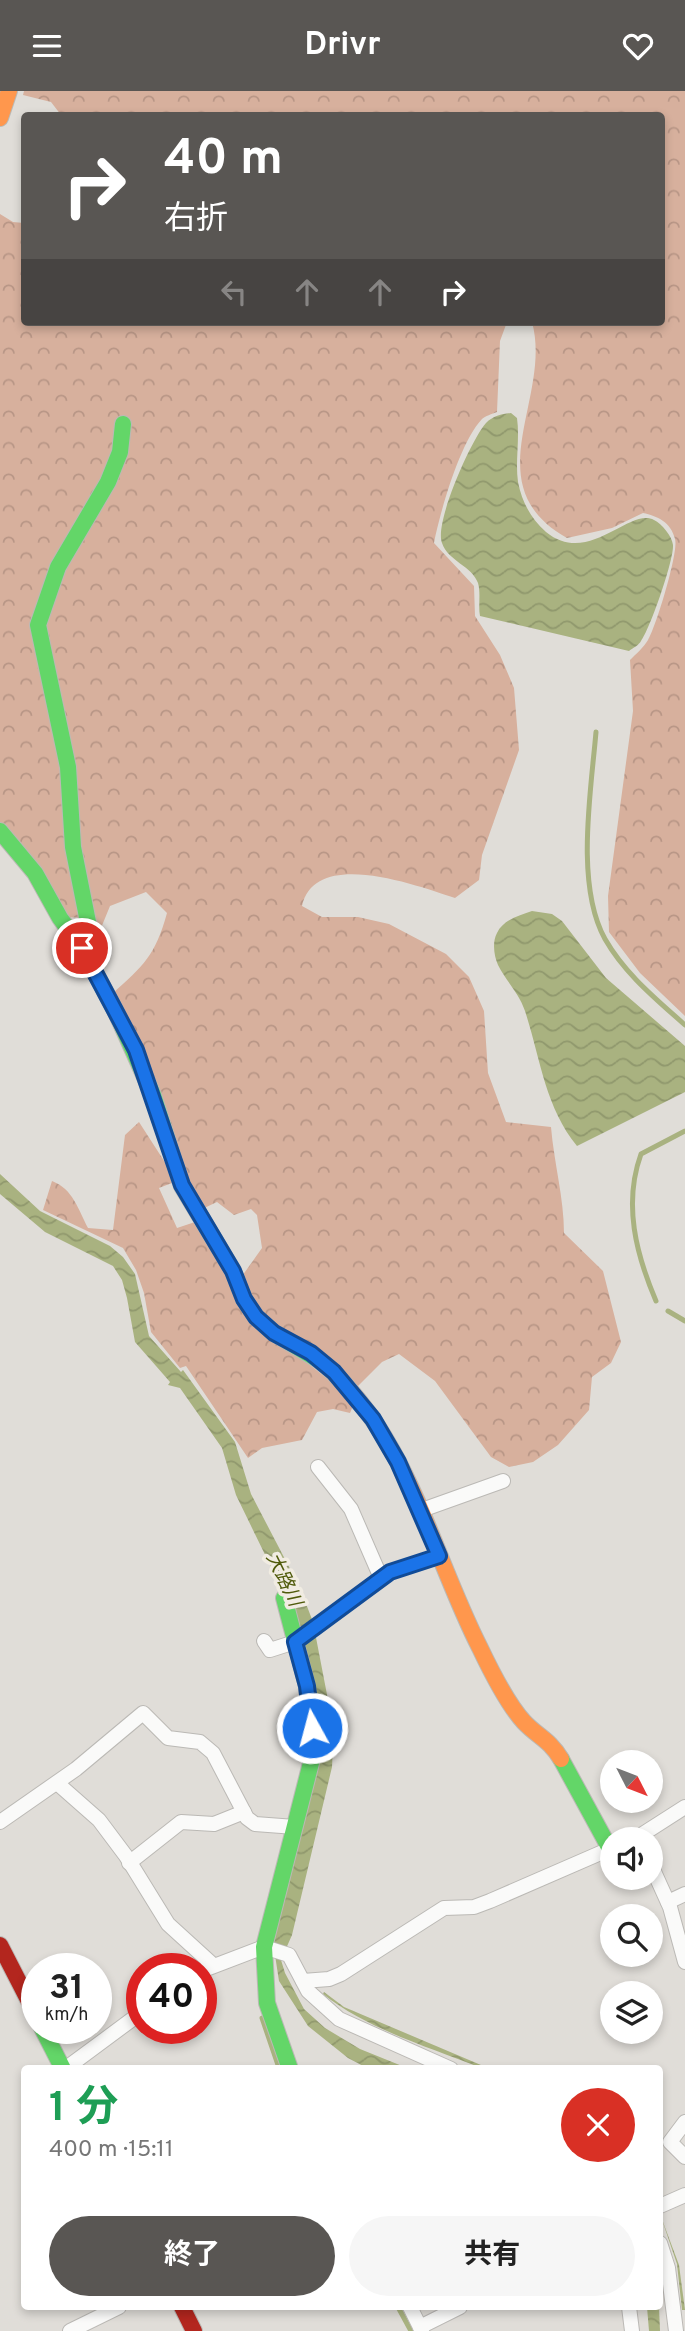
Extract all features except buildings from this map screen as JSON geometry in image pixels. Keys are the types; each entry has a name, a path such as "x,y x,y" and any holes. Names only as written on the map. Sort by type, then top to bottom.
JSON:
{"street":[{"path":"0,118 9,91"},
{"path":"88,959 92,942 73,847 68,767 38,625 58,568 107,482 120,452 122,425"},
{"path":"0,831 35,873 88,959 136,1050 182,1185 233,1271 244,1299 256,1317 274,1333 311,1353 341,1379 385,1441 480,1649 524,1722 543,1735 557,1752 600,1829"},
{"path":"318,1467 351,1509 381,1578"},
{"path":"419,1511 503,1481"},
{"path":"264,1641 270,1650 295,1642 381,1578 439,1556"},
{"path":"284,1598 307,1686 313,1755 283,1863 267,1948 267,2003 289,2065"},
{"path":"0,1822 57,1783 143,1713 168,1738 200,1742 213,1753 244,1812 255,1823 295,1827"},
{"path":"57,1783 99,1820 168,1924 194,1953"},
{"path":"654,1827 685,1807"},
{"path":"129,1863 181,1822 214,1824 244,1812"},
{"path":"303,1981 329,1979 341,1973 444,1908 474,1907 600,1854"},
{"path":"662,1890 685,1962"},
{"path":"668,1902 685,1895"},
{"path":"0,1945 21,1986"},
{"path":"217,1965 267,1948 289,1955 308,1991 339,2019 442,2065"},
{"path":"69,2065 126,2024"},
{"path":"51,2044 62,2065"},
{"path":"685,2122 670,2142 685,2157"},
{"path":"663,2205 685,2195"},
{"path":"663,2252 668,2268 676,2331"},
{"path":"70,2331 112,2310"},
{"path":"183,2310 194,2331"},
{"path":"412,2310 421,2329 455,2310"},
{"path":"629,2310 632,2331"}],"green space":[{"path":"24,91 685,91 685,1016 640,973 609,932 608,896 633,711 630,660 652,632 670,573 675,539 663,521 643,513 612,528 567,538 539,517 525,493 520,466 536,351 533,326 665,326 665,112 59,112 51,102 23,95"},
{"path":"0,214 13,222 21,223 21,326 506,326 500,341 497,412 482,419 466,444 446,496 434,543 474,586 475,616 500,655 514,688 519,750 482,855 479,880 455,898 394,880 346,874 326,878 311,888 302,906 322,917 358,917 389,924 446,954 469,977 484,1011 488,1073 506,1122 551,1127 564,1233 603,1271 621,1342 611,1363 592,1377 589,1410 558,1445 533,1462 509,1467 491,1457 435,1381 399,1354 382,1362 354,1390 320,1356 271,1324 254,1307 247,1295 240,1279 262,1248 257,1215 251,1209 234,1215 217,1202 200,1210 183,1178 152,1081 112,994 147,959 158,940 167,913 146,892 110,906 101,928 93,930 72,820 70,765 41,625 60,568 87,527 122,456 124,423 120,423 116,453 104,482 56,567 35,623 66,780 69,842 85,918 64,917 30,860 0,824"},
{"path":"139,1122 177,1181 159,1188 177,1228 198,1221 280,1341 355,1401 350,1413 333,1409 317,1412 302,1440 262,1448 248,1458 186,1366 180,1368 151,1332 144,1293 136,1270 123,1248 43,1210 52,1181 70,1194 88,1228 113,1230 125,1135"}],"water":[{"path":"511,413 517,418 517,474 520,489 532,516 546,532 562,541 578,543 592,540 644,518 657,522 671,538 672,553 655,609 641,641 629,651 480,616 479,587 475,577 449,554 442,543 443,518 448,501 479,432 492,419"},
{"path":"532,911 552,914 562,921 606,978 685,1046 685,1092 577,1146 557,1115 525,1011 498,965 495,953 494,941 500,928 512,919"},
{"name":"大路川","path":"0,1174 40,1211 110,1246 123,1257 135,1274 149,1336 181,1372 183,1370 235,1442 251,1494 300,1588 313,1622 329,1705 333,1746 332,1767 292,1935 281,1960 304,2009 325,2028 360,2049 400,2065 361,2065 348,2058 308,2026 279,1981 273,1942 319,1763 287,1600 236,1495 222,1448 180,1388 168,1385 170,1382 135,1342 122,1280 113,1266 45,1232 0,1194"},
{"path":"324,1992 344,2007 481,2065 473,2065 379,2027 340,2006 323,1994"},
{"path":"663,2222 679,2265 685,2310 682,2310 677,2264"},
{"path":"647,2310 659,2310 660,2331 649,2331"}],"waterway":[{"path":"596,732 587,837 590,892 596,917 605,939 622,964 685,1025"},
{"path":"656,1301 634,1229 633,1191 636,1173 641,1154 685,1131"},
{"path":"668,1311 685,1321"},
{"path":"262,2018 278,2065"},
{"path":"400,2310 411,2331"}],"traffic: fast":[{"path":"88,959 92,942 73,847 68,767 38,625 58,567 108,482 120,452 123,424"},
{"path":"0,831 35,873 60,918 82,948 115,1010 153,1095 182,1186 233,1271 244,1299 256,1317 274,1333 320,1361"},
{"path":"284,1598 307,1686 313,1755 264,1947 267,2003 289,2065"},
{"path":"561,1759 600,1831"},
{"path":"50,2044 61,2065"}],"traffic: slow":[{"path":"0,118 9,91"},
{"path":"320,1361 350,1390 375,1422 414,1495 463,1611 500,1687 524,1722 548,1743 561,1759"}],"traffic: jam":[{"path":"0,1945 21,1986"},
{"path":"184,2310 194,2331"}],"route":[{"path":"82,948 136,1050 182,1185 233,1271 244,1299 256,1317 274,1333 311,1353 334,1372 373,1419 398,1462 439,1556 390,1572 295,1642 307,1686 312,1728"}]}
